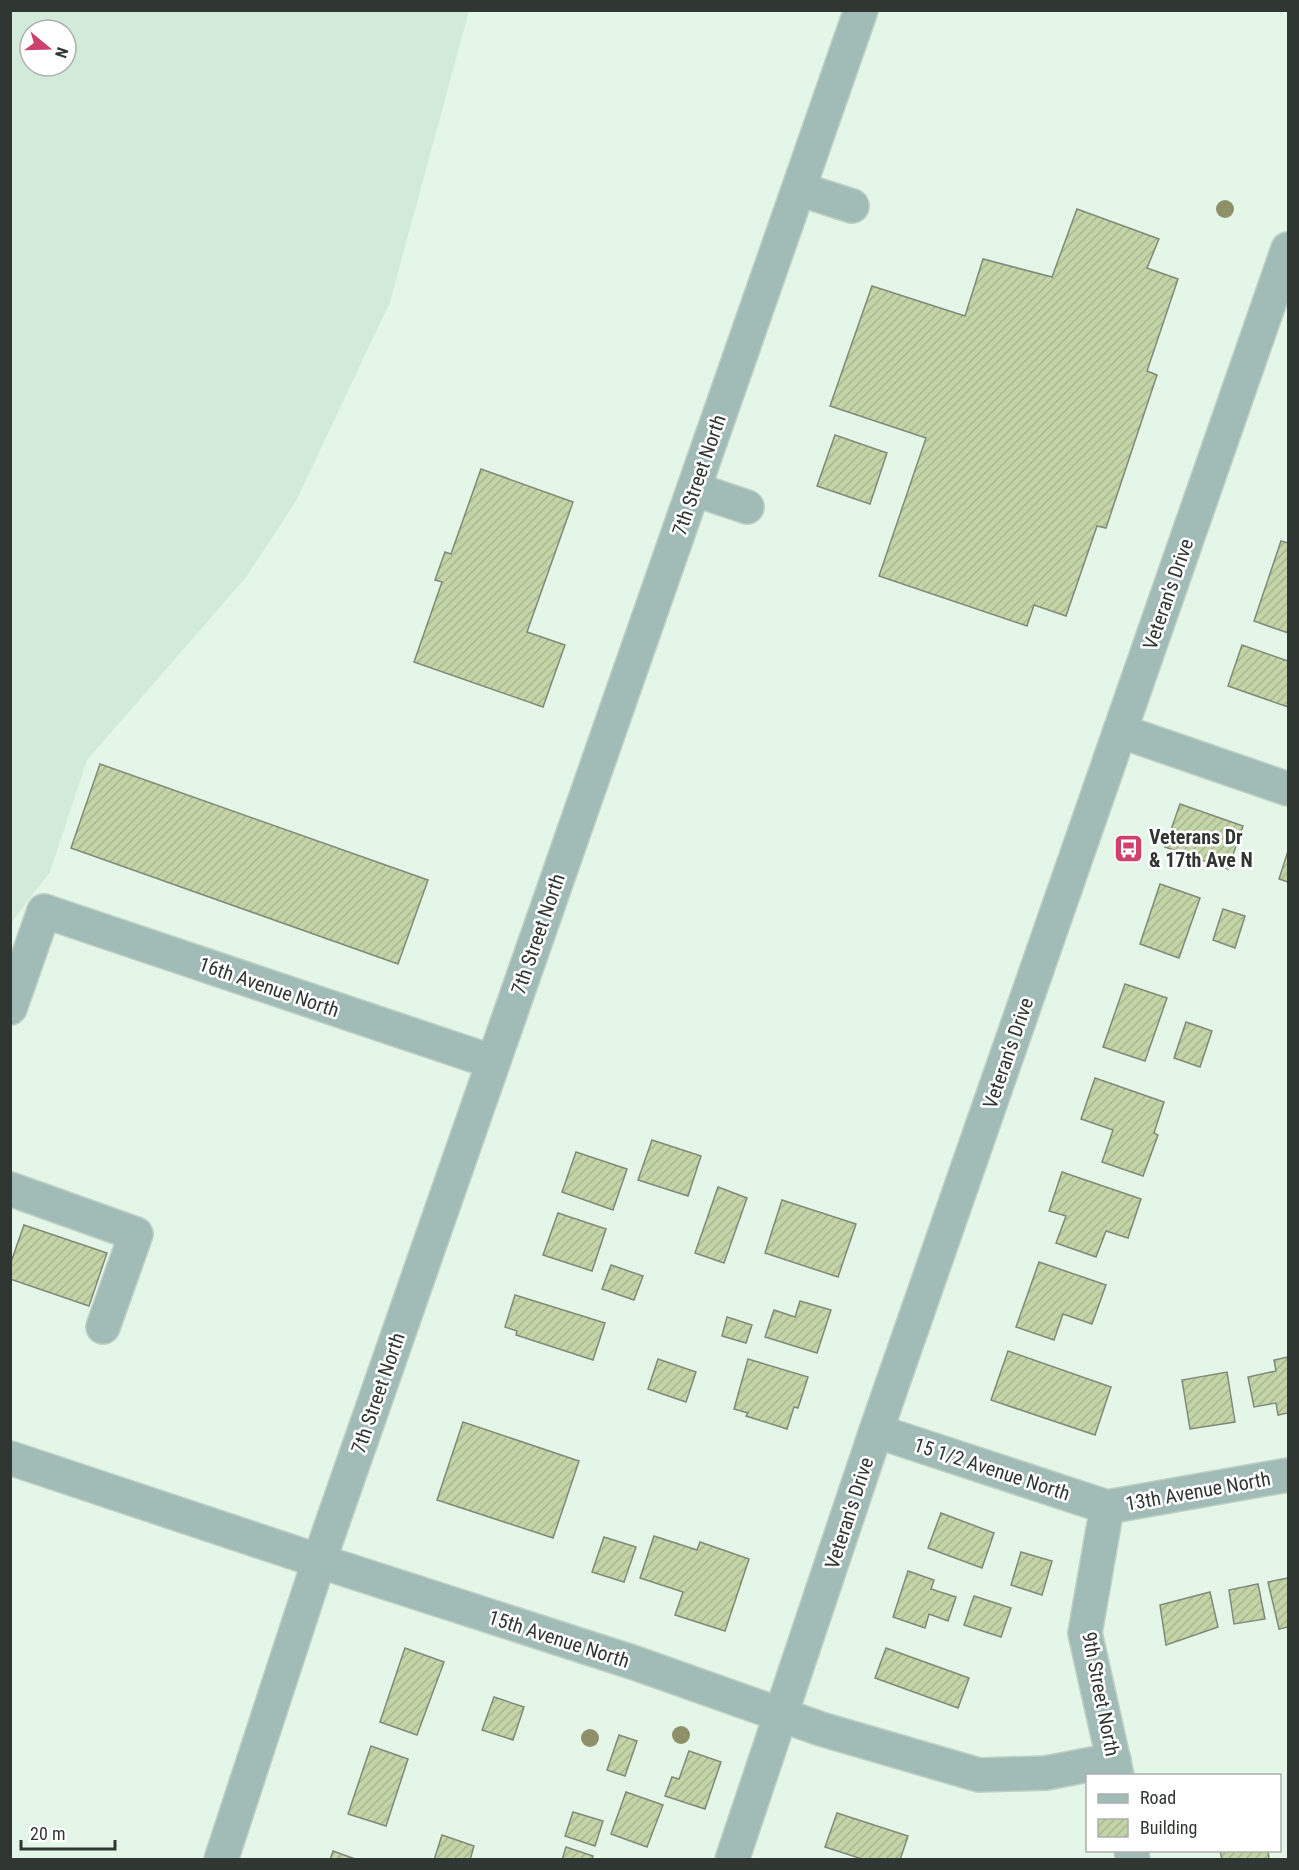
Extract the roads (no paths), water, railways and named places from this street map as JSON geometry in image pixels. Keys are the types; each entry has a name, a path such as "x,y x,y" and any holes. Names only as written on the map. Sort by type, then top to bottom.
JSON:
{"street":[{"name":"7th Street North","path":"221,1860 319,1562 861,10"},
{"path":"799,189 852,206"},
{"name":"Veteran's Drive","path":"732,1860 876,1431 1288,249"},
{"path":"694,489 747,507"},
{"path":"1120,731 1288,789"},
{"name":"16th Avenue North","path":"10,1008 45,911 493,1062"},
{"path":"10,1190 136,1234 104,1327"},
{"name":"15 1/2 Avenue North","path":"876,1431 1107,1507"},
{"name":"15th Avenue North","path":"10,1458 319,1562 635,1663 821,1729 979,1775 1116,1768"},
{"name":"13th Avenue North","path":"1107,1507 1288,1475"},
{"name":"9th Street North","path":"1107,1507 1085,1633 1116,1768"}],"place":[{"name":"Veterans Dr & 17th Ave N","path":"1128,848"}]}
